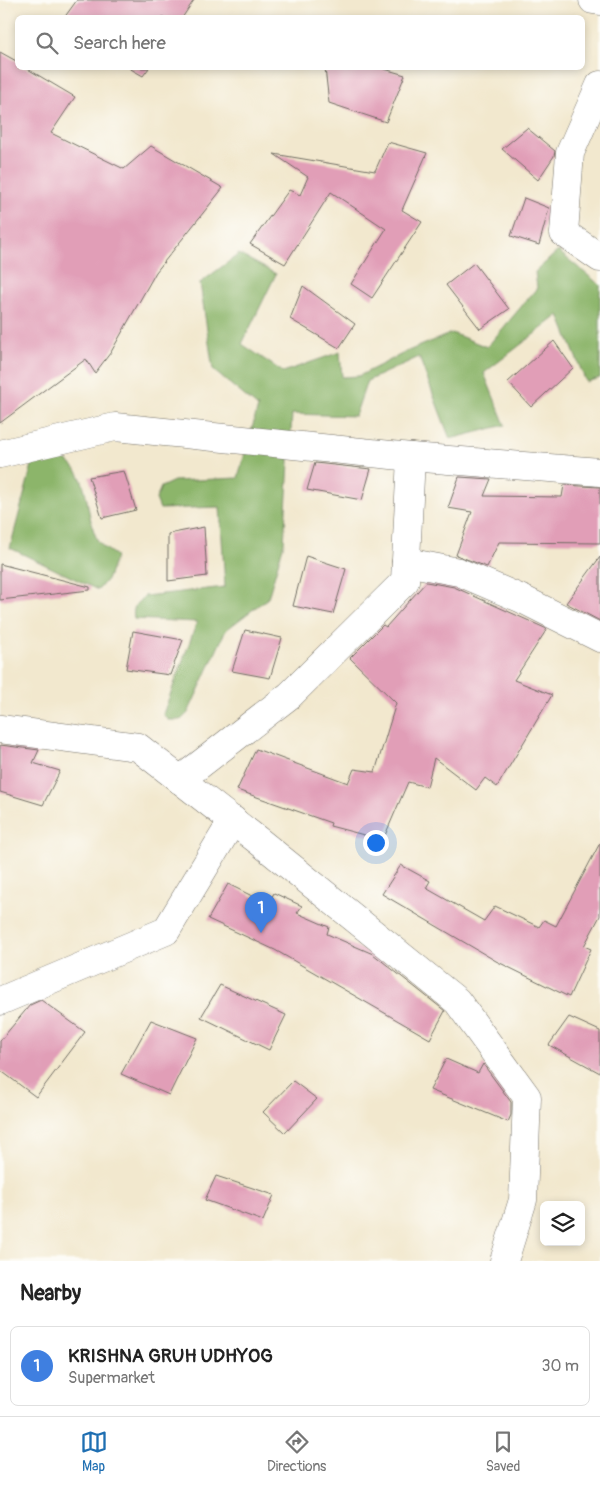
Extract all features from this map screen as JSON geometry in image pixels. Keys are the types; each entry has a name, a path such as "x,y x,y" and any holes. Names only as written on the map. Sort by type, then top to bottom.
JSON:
{"street":[{"path":"594,0 600,1"},
{"path":"600,85 570,153 564,233 600,258"},
{"path":"0,454 115,427 411,457 600,472"},
{"path":"180,780 290,695 405,581 411,457"},
{"path":"406,562 459,572 522,599 600,638"},
{"path":"0,729 138,747 457,1001 527,1097 523,1200 504,1261"},
{"path":"0,1001 166,932 232,820"}],"green space":[{"path":"558,251 600,285 600,378 586,382 559,315 484,373 505,425 450,439 419,357 367,381 355,416 292,414 284,543 268,598 226,630 188,713 181,720 168,720 163,714 197,622 134,619 134,608 145,596 225,587 220,507 160,509 156,499 161,487 174,481 238,478 258,407 213,370 200,283 239,254 276,274 242,344 283,372 340,352 342,377 359,376 408,351 452,333 487,347 537,288 535,272"},
{"path":"55,456 67,462 76,470 82,480 93,529 98,541 116,556 108,578 98,590 10,548 33,461"}],"building":[{"path":"77,0 194,0 184,15 66,15"},
{"path":"0,52 15,60 15,70 29,70 75,97 51,133 124,169 151,146 223,188 156,272 111,352 95,373 86,359 0,423"},
{"path":"132,70 148,70 143,76"},
{"path":"325,70 388,70 405,75 386,122 329,103"},
{"path":"527,128 555,151 554,156 538,180 502,149"},
{"path":"388,142 427,153 402,210 422,222 372,298 351,284 386,229 331,192 285,264 250,244 289,190 300,195 308,177 274,154 375,171"},
{"path":"524,198 549,208 539,245 511,236"},
{"path":"474,263 509,309 480,329 446,285"},
{"path":"303,286 355,324 339,348 290,319"},
{"path":"554,341 573,368 531,407 508,382"},
{"path":"315,463 371,469 362,500 307,490"},
{"path":"124,471 136,510 102,518 89,477"},
{"path":"459,477 491,479 484,496 562,497 564,485 600,487 600,543 499,542 487,567 456,555 472,512 448,508"},
{"path":"204,527 207,576 168,581 168,534"},
{"path":"306,556 346,569 333,614 293,606"},
{"path":"600,557 600,621 566,603"},
{"path":"0,564 90,587 90,590 0,600"},
{"path":"426,582 454,587 547,629 514,680 552,695 497,787 485,778 476,790 434,758 427,787 408,782 383,840 330,826 331,823 237,790 256,749 348,783 354,769 375,772 396,703 350,658 383,625 386,627"},
{"path":"245,630 282,638 270,678 232,671"},
{"path":"133,631 183,640 170,675 126,669"},
{"path":"0,745 39,750 33,763 60,771 43,805 0,792"},
{"path":"600,843 600,916 584,946 591,949 569,997 496,961 382,894 401,865 430,881 426,888 484,921 495,906 539,927 544,920 556,926"},
{"path":"228,884 268,904 274,893 302,906 297,913 329,927 327,934 373,954 445,1011 430,1039 275,950 208,919"},
{"path":"220,985 286,1015 269,1050 201,1017"},
{"path":"41,1000 85,1032 36,1097 0,1070 0,1041 30,1005"},
{"path":"569,1017 600,1031 600,1073 549,1045"},
{"path":"151,1020 197,1038 169,1095 121,1074"},
{"path":"446,1059 478,1073 483,1064 511,1102 511,1115 508,1122 430,1090"},
{"path":"293,1081 317,1099 285,1133 263,1112"},
{"path":"216,1176 274,1195 263,1221 205,1200"}],"place":[{"name":"KRISHNA GRUH UDHYOG","path":"261,933"}]}
